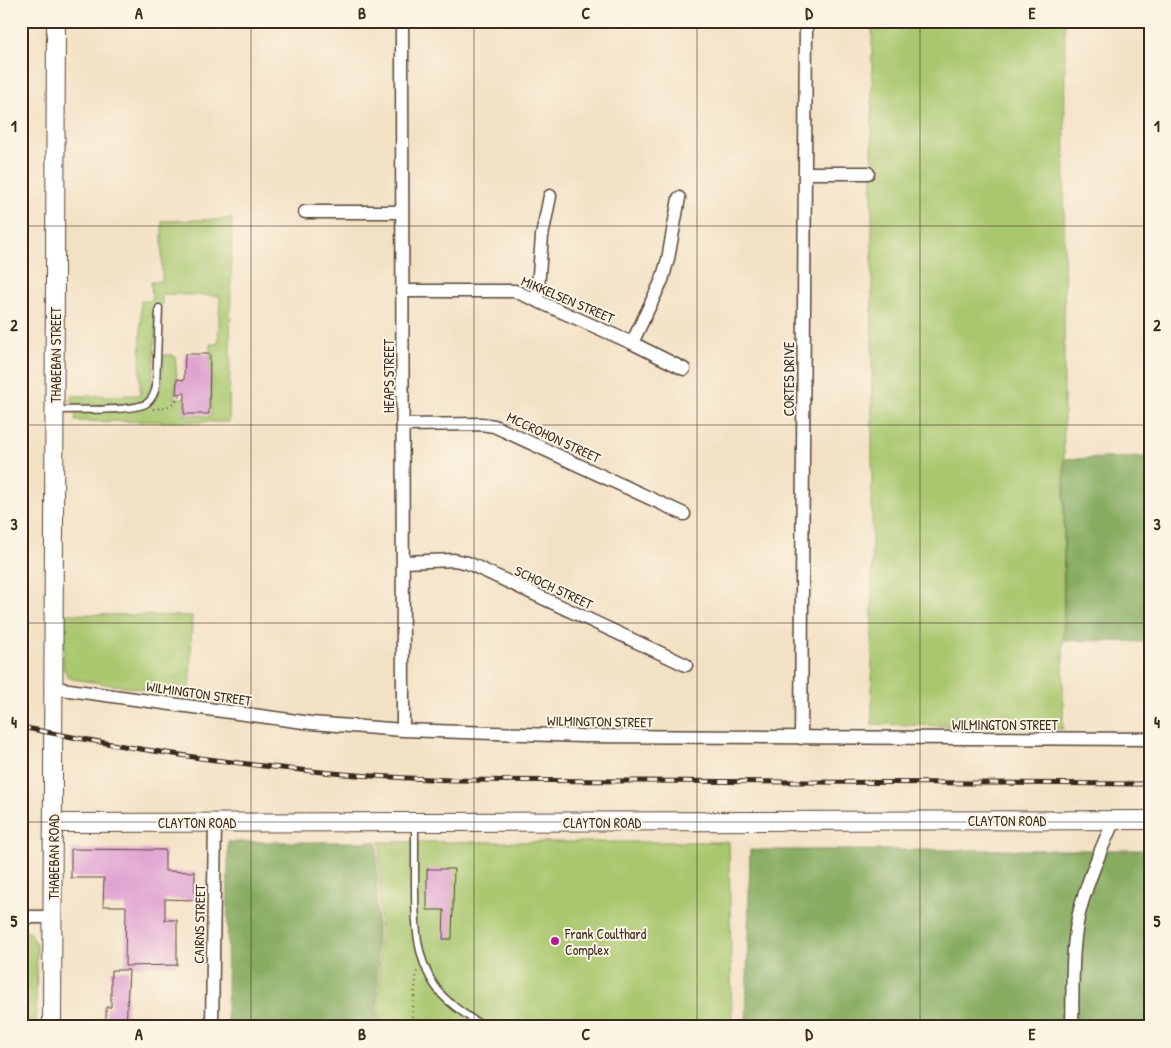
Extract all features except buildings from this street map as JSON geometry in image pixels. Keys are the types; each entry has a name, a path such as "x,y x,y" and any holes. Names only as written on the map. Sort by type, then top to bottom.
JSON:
{"street":[{"name":"THABEBAN STREET","path":"54,688 56,21"},
{"name":"HEAPS STREET","path":"402,21 403,730"},
{"name":"CORTES DRIVE","path":"801,738 806,21"},
{"path":"805,173 868,173"},
{"path":"536,300 542,236 550,196"},
{"path":"632,343 662,280 668,259 679,198"},
{"path":"305,212 401,212"},
{"name":"MIKKELSEN STREET","path":"402,291 515,291 632,343 684,369"},
{"name":"MCCROHON STREET","path":"403,425 481,424 494,426 684,514"},
{"name":"SCHOCH STREET","path":"403,562 454,560 468,563 686,665"},
{"name":"WILMINGTON STREET","path":"54,688 311,724 403,730 580,736 1150,739"},
{"name":"THABEBAN ROAD","path":"52,1027 54,688"},
{"path":"1072,1027 1074,951 1078,918 1093,871 1114,820"},
{"name":"CLAYTON ROAD","path":"54,823 1150,820"},
{"name":"CAIRNS STREET","path":"212,1027 215,822"},
{"path":"21,917 53,917"}],"lane":[{"path":"55,410 133,408 146,403 155,392 159,308"},
{"path":"415,822 415,917 418,949 431,978 441,994 459,1010 486,1027"}],"path":[{"path":"142,405 145,408 158,409 168,407 173,404 180,394"},
{"path":"411,1027 418,949"}],"green space":[{"path":"872,21 1065,21 1063,729 872,724"},
{"path":"232,219 229,422 75,421 76,412 139,411 149,405 158,394 162,384 164,355 173,355 175,357 177,379 175,398 185,398 184,415 211,416 210,344 218,344 220,296 162,294 162,305 157,306 152,389 145,400 128,405 97,405 71,403 71,396 140,395 141,301 152,301 151,282 162,281 162,221"},
{"path":"1150,457 1150,642 1064,640 1065,459"},
{"path":"64,614 192,616 190,696 72,679 63,668"},
{"path":"228,842 377,842 377,1027 227,1027"},
{"name":"Frank Coulthard Complex","path":"380,842 729,842 732,1027 379,1027"},
{"path":"750,850 1150,850 1150,1027 1033,1027 818,1022 817,1027 746,1027"},
{"path":"21,932 29,932 37,945 36,1027 21,1027"},
{"path":"817,1022 1033,1027 746,1027"}],"railway":[{"path":"21,727 142,749 223,761 357,775 450,780 1150,784"}],"place":[{"name":"Frank Coulthard Complex","path":"555,941"}]}
